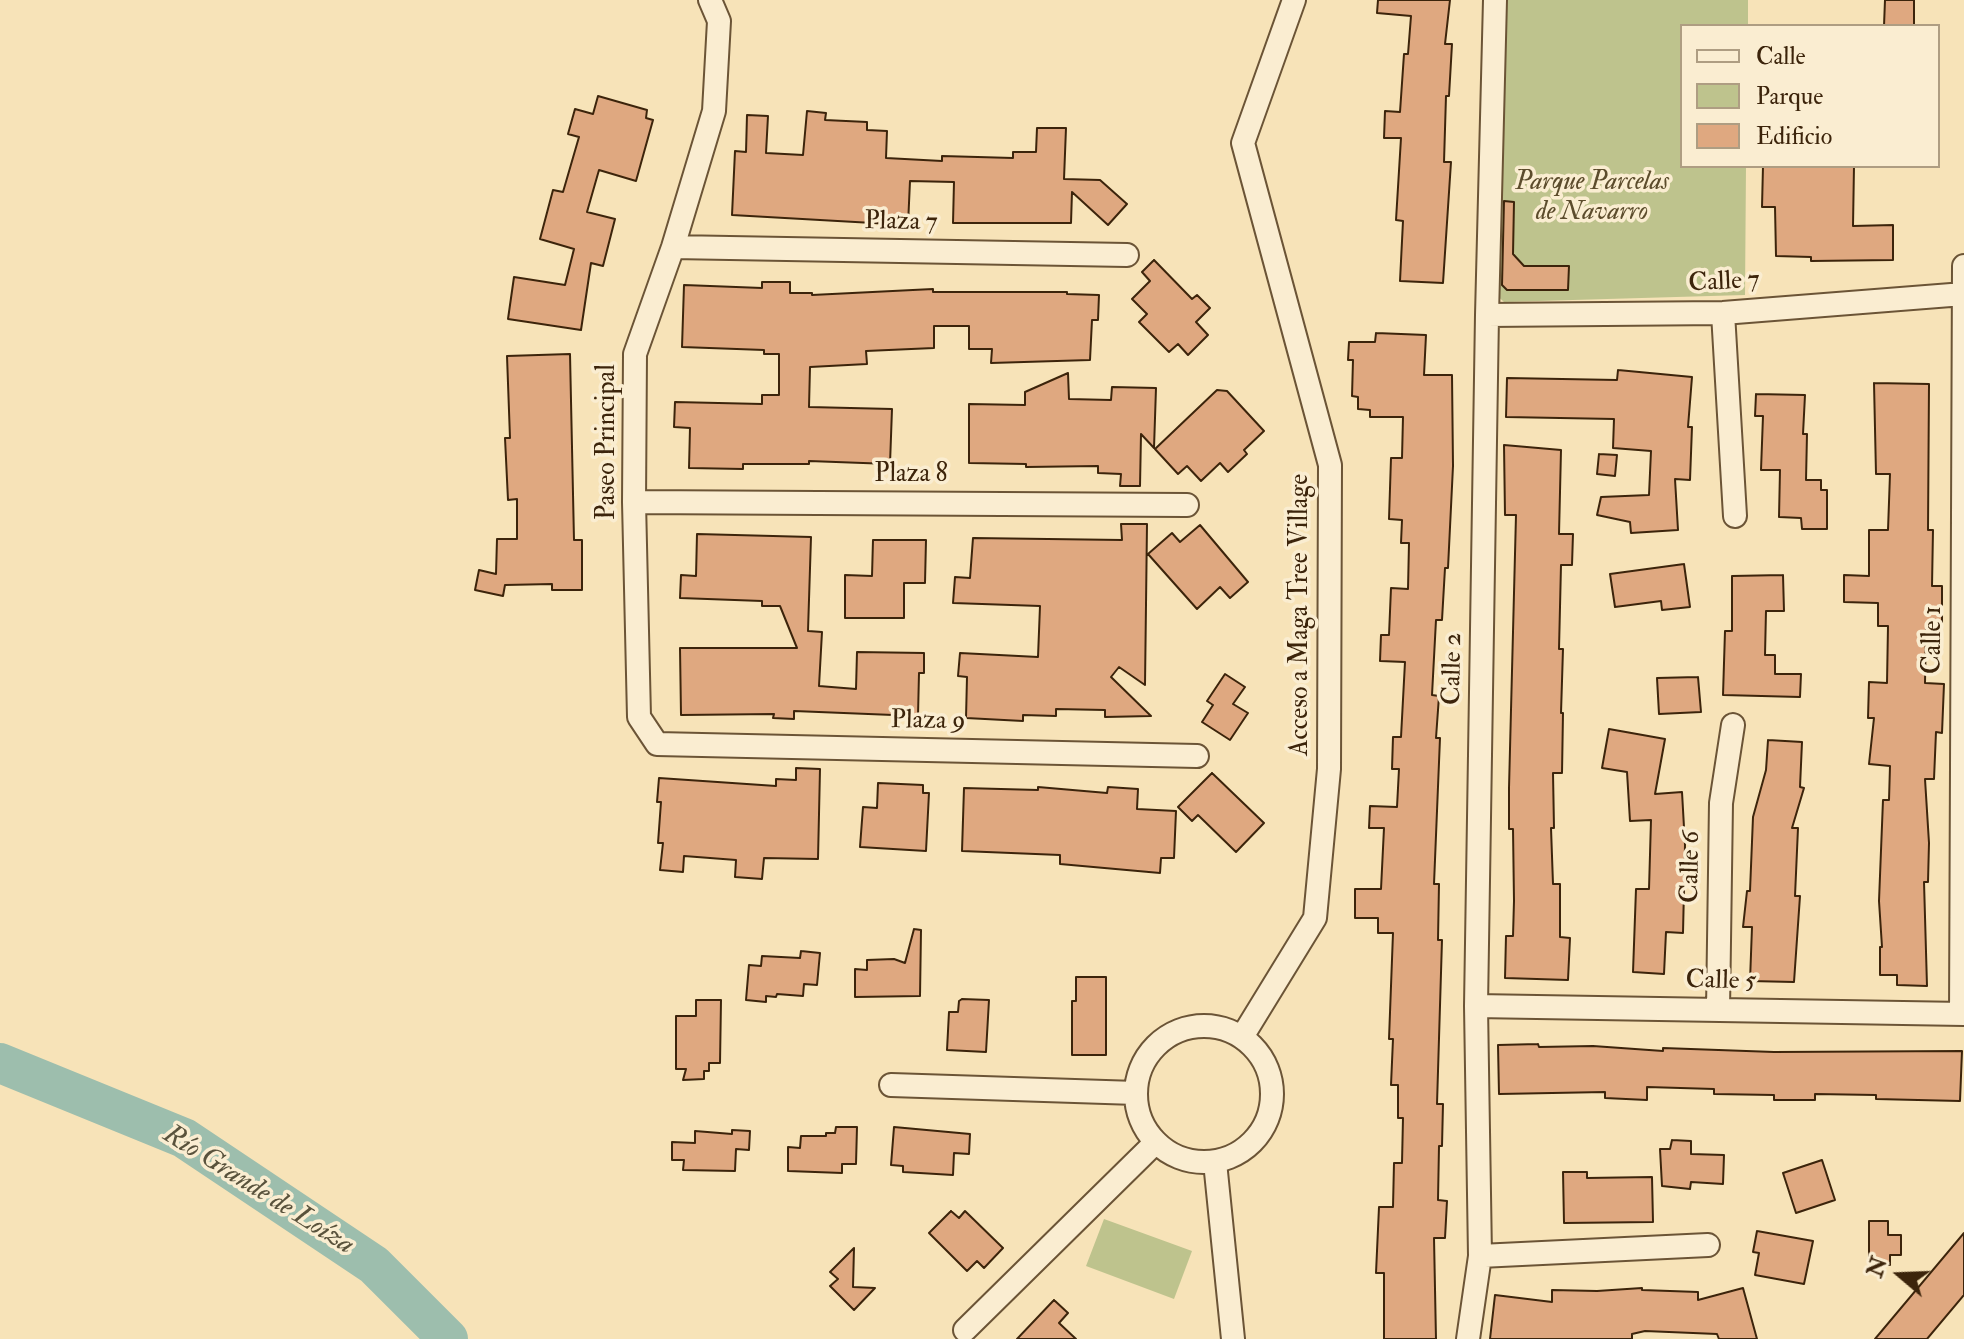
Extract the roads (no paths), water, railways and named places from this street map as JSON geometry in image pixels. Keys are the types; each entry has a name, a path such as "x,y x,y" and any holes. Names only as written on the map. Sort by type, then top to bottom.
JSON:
{"street":[{"name":"Acceso a Maga Tree Village","path":"1242,1037 1315,918 1329,769 1330,465 1243,143 1294,0"},
{"name":"Calle 2","path":"1468,1339 1480,1256 1476,1006 1495,0"},
{"name":"Paseo Principal","path":"657,744 639,717 634,502 635,354 673,247 714,111 719,21 712,5"},
{"name":"Plaza 7","path":"673,247 1127,255"},
{"name":"Calle 1","path":"1963,1014 1964,266"},
{"name":"Calle 7","path":"1487,315 1723,313 1964,294"},
{"path":"1723,313 1735,516"},
{"name":"Plaza 8","path":"634,502 1187,505"},
{"name":"Calle 6","path":"1718,1010 1721,803 1733,725"},
{"name":"Plaza 9","path":"657,744 1197,756"},
{"name":"Calle 5","path":"1476,1006 1963,1014"},
{"path":"1203,1026 1223,1029 1242,1037 1259,1053 1270,1074 1273,1097 1268,1120 1255,1140 1237,1154 1215,1162 1194,1162 1173,1155 1156,1142 1145,1128 1136,1093 1140,1073 1149,1054 1164,1039 1182,1030 1203,1026"},
{"path":"891,1085 1136,1093"},
{"path":"965,1330 1156,1142"},
{"path":"1215,1162 1233,1339"},
{"path":"1480,1256 1708,1245"}],"waterway":[{"name":"Río Grande de Loíza","path":"0,1063 184,1138 374,1265 448,1339"}],"park label":[{"name":"Parque Parcelas de Navarro","path":"1592,198"}]}
